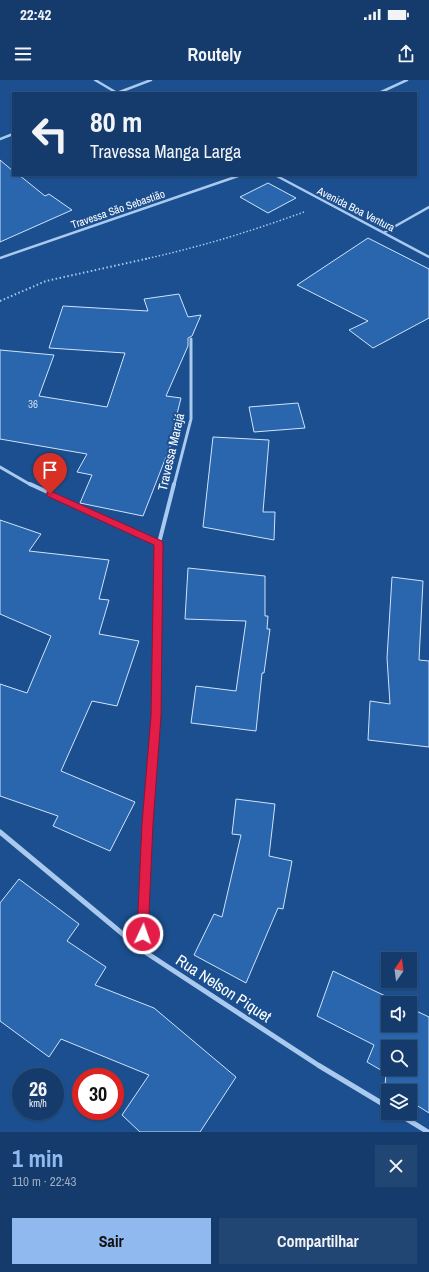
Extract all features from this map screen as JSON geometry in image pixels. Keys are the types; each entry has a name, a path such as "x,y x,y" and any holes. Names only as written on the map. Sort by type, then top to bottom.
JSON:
{"street":[{"path":"95,80 115,92"},
{"path":"120,92 151,80"},
{"path":"381,92 407,80"},
{"path":"0,139 12,134"},
{"name":"Travessa São Sebastião","path":"0,258 238,176"},
{"name":"Avenida Boa Ventura","path":"277,176 327,204 385,232 429,257"},
{"path":"385,232 429,207"},
{"name":"Travessa Marajá","path":"142,950 148,824 156,716 159,544 191,419 191,340"},
{"path":"0,467 37,488 159,544"},
{"name":"Rua Nelson Piquet","path":"0,832 142,950 318,1065 381,1103"},
{"path":"408,1120 428,1132"}],"path":[{"path":"0,301 46,281 197,247 239,235 327,204"}],"building":[{"path":"0,160 12,170 12,176 20,176 45,196 49,194 72,210 0,242"},
{"path":"268,183 296,198 268,213 240,197"},
{"path":"368,238 429,269 429,318 373,348 349,330 368,321 297,285"},
{"path":"179,294 188,317 201,315 192,336 188,338 188,346 166,396 181,398 172,434 175,434 143,516 80,503 92,475 77,472 87,454 0,439 0,350 54,355 39,396 107,407 125,353 49,348 63,306 148,311 144,299"},
{"path":"298,403 305,428 254,432 249,407"},
{"path":"213,437 269,440 263,512 275,512 274,540 203,527"},
{"path":"0,520 41,534 29,551 109,560 99,599 109,600 99,634 139,641 117,706 92,701 61,771 135,802 110,851 53,826 58,816 0,796 0,684 27,693 51,636 0,614"},
{"path":"188,568 265,576 265,616 268,616 267,629 270,629 264,673 262,673 256,731 191,723 196,686 236,691 246,621 185,619"},
{"path":"392,577 423,581 419,660 429,661 429,747 368,740 370,701 390,704 387,658"},
{"path":"236,799 275,804 269,856 292,861 283,909 278,908 246,983 194,955 214,914 222,917 241,835 232,834"},
{"path":"19,879 79,924 67,941 106,967 95,985 154,1008 236,1077 200,1132 140,1132 124,1117 124,1112 149,1075 61,1039 49,1057 0,1021 0,903"},
{"path":"333,971 385,996 381,996 381,1032 417,1032 417,1011 429,1017 429,1113 417,1105 417,1084 385,1084 386,1076 417,1076 417,1040 381,1040 381,1070 367,1062 374,1045 317,1016"}],"route":[{"path":"50,494 159,544 156,716 148,824 143,934"}]}
